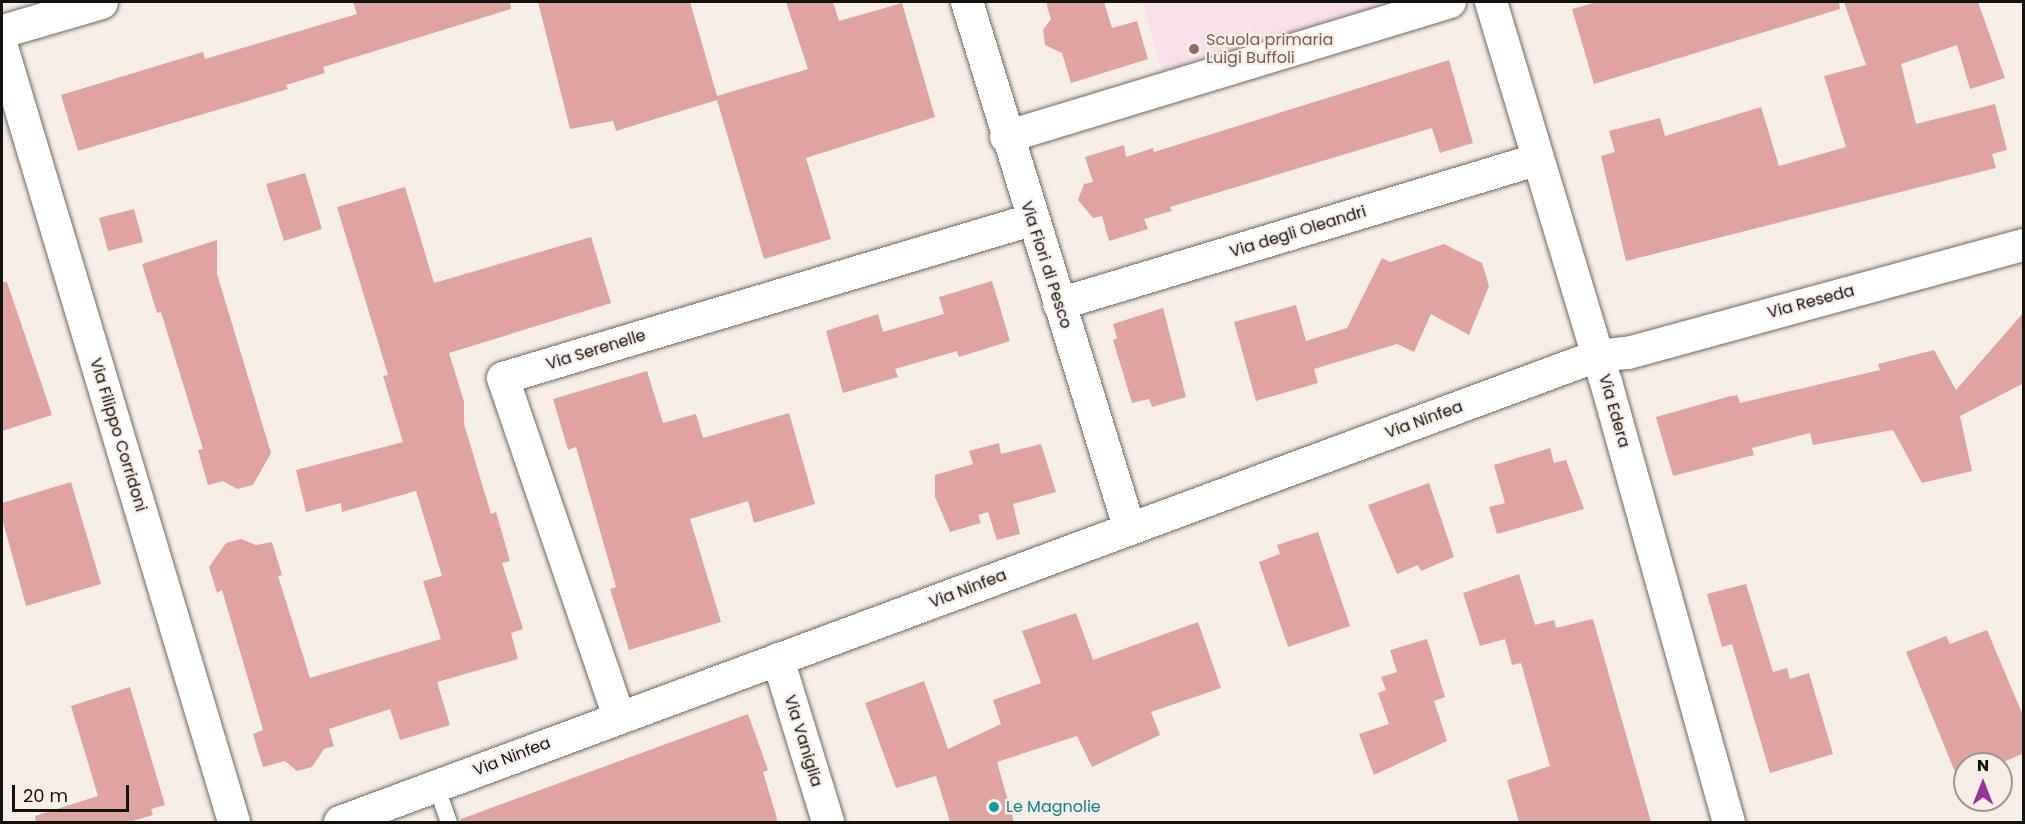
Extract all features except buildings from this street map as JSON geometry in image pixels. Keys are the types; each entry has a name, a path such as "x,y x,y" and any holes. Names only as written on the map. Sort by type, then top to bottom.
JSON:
{"street":[{"path":"2,31 101,2"},
{"name":"Via Fiori di Pesco","path":"966,2 1006,137 1129,527"},
{"path":"1006,137 1450,2"},
{"name":"Via Edera","path":"1491,2 1536,160 1597,356 1729,822"},
{"name":"Via Filippo Corridoni","path":"2,47 234,822"},
{"name":"Via degli Oleandri","path":"1059,304 1536,160"},
{"name":"Via Serenelle","path":"619,717 503,378 1032,220"},
{"name":"Via Reseda","path":"1597,356 1628,353 2024,245"},
{"name":"Via Ninfea","path":"340,822 1129,527 1597,356"},
{"name":"Via Vaniglia","path":"778,659 828,822"}],"lane":[{"path":"436,785 449,822"}],"shaded area":[{"name":"Scuola primaria Luigi Buffoli","path":"1142,2 1391,2 1162,71"}],"place":[{"name":"Scuola primaria Luigi Buffoli","path":"1194,49"},
{"name":"Le Magnolie","path":"994,807"}]}
